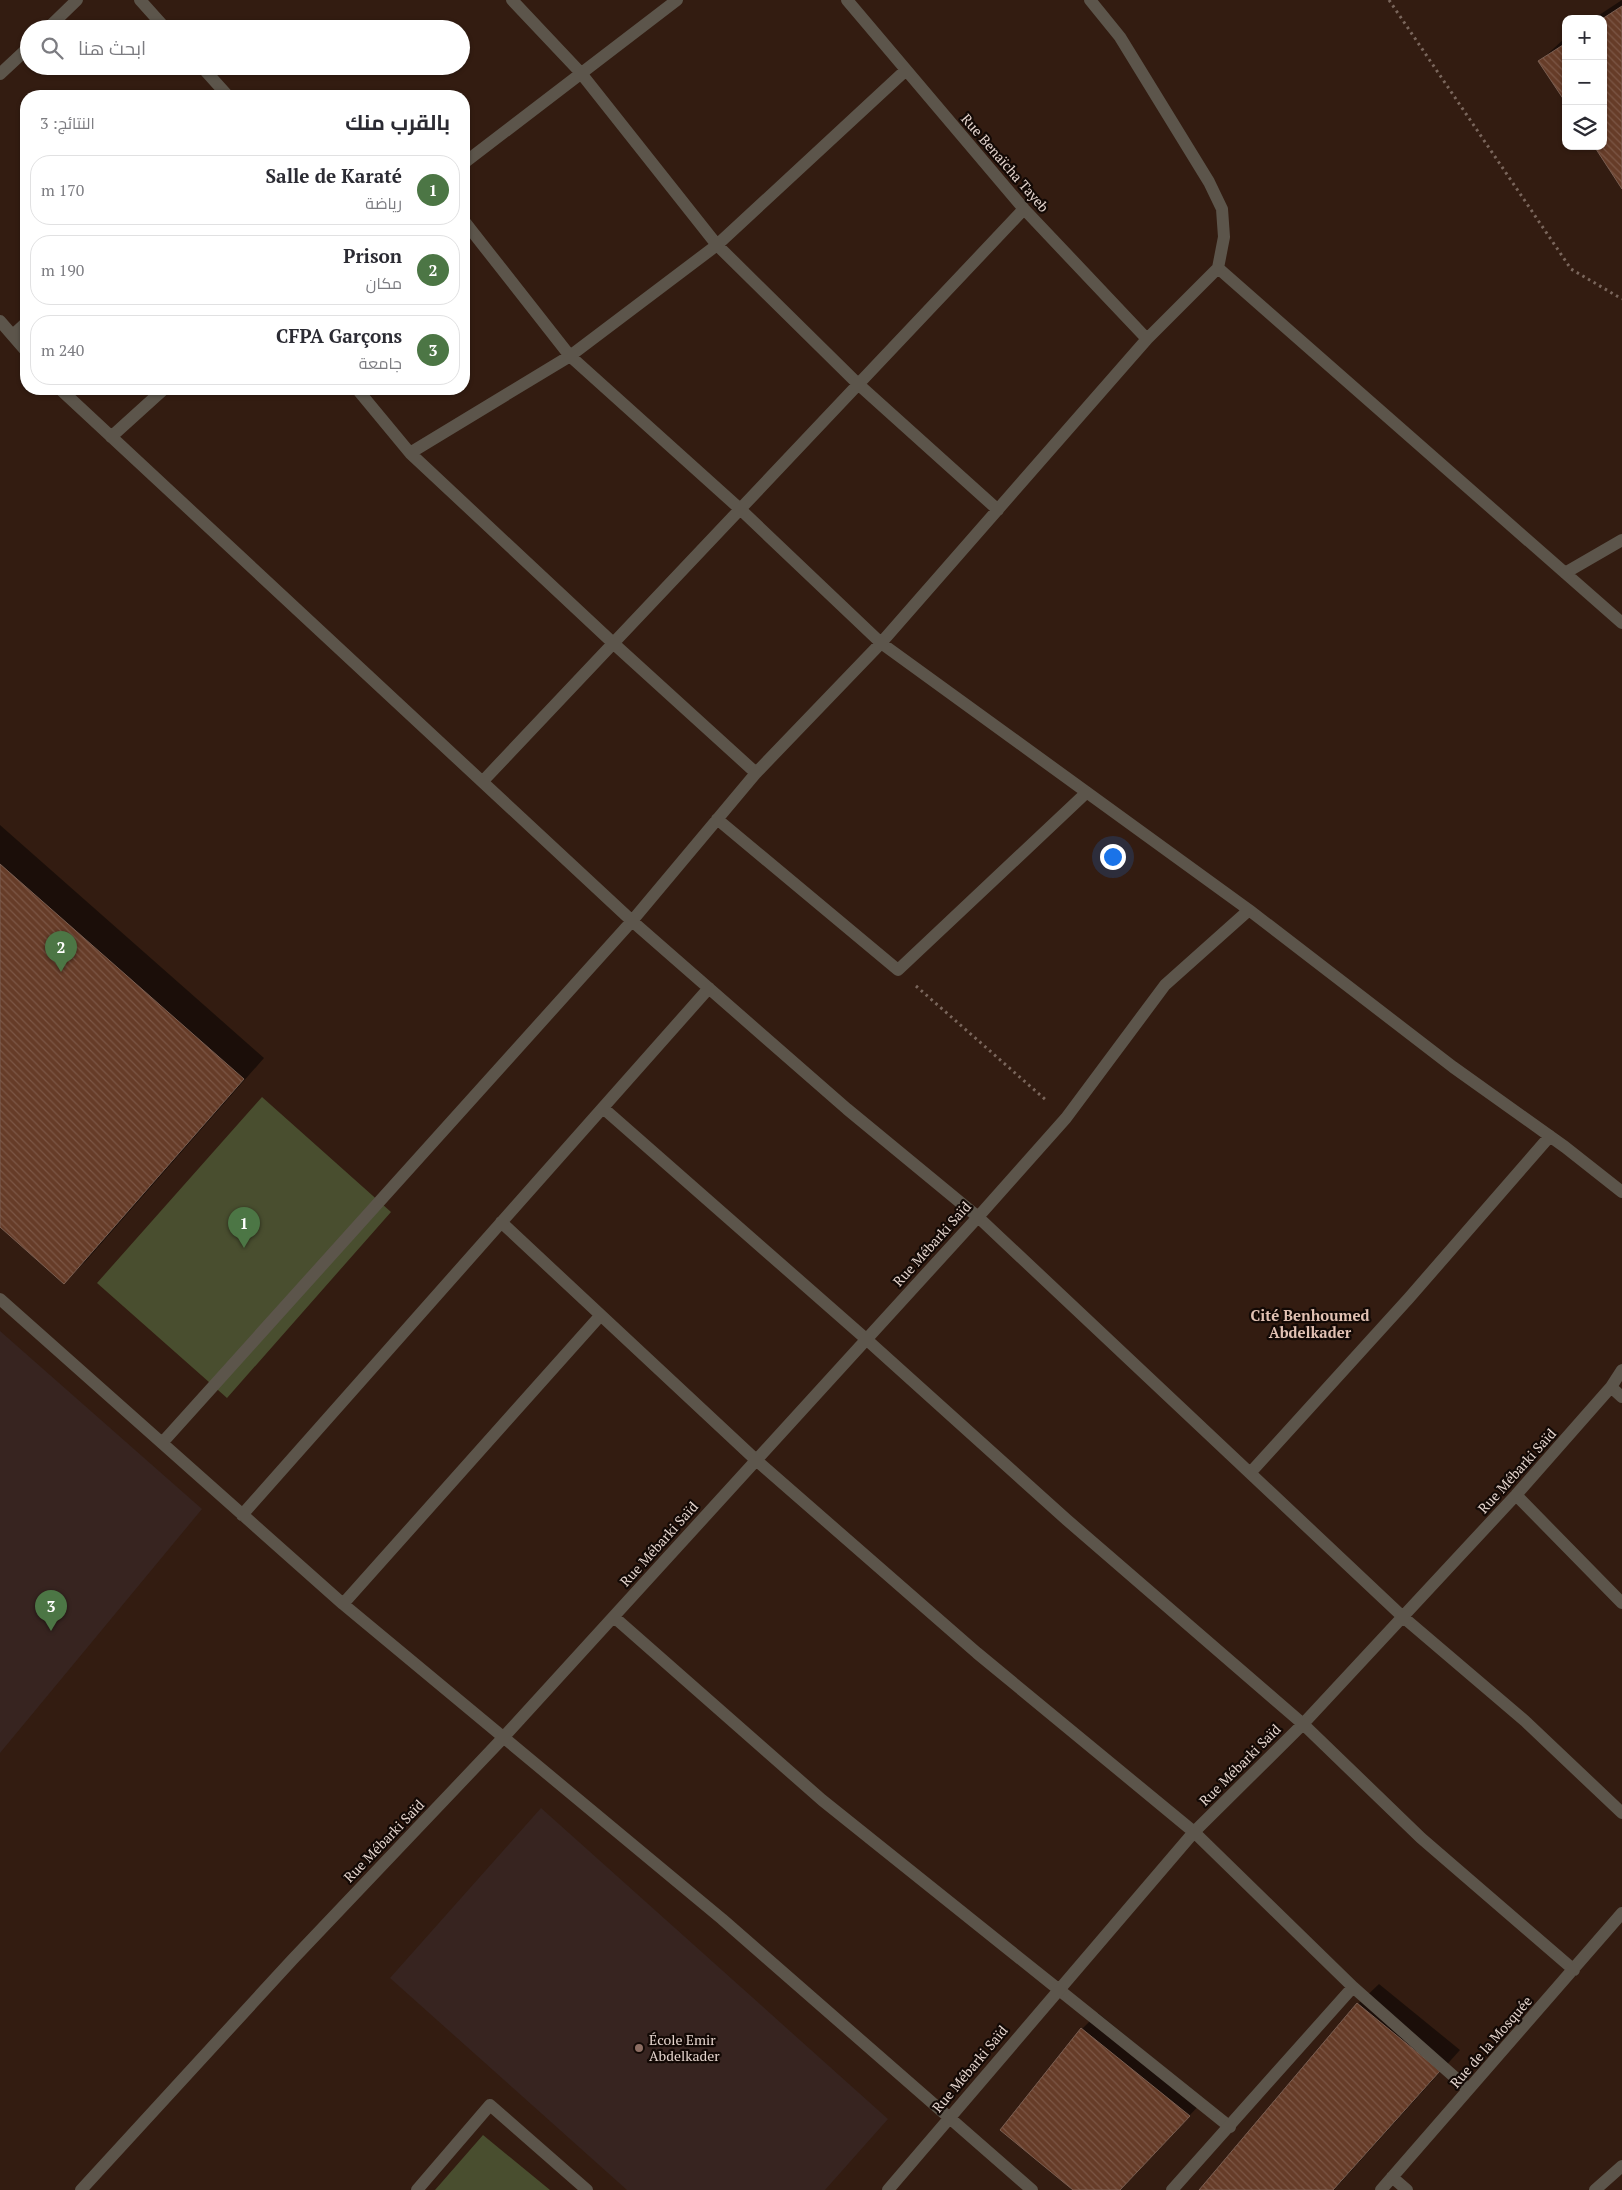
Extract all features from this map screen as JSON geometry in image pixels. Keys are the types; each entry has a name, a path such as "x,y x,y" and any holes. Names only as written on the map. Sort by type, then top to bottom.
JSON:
{"street":[{"path":"56,20 77,0"},
{"path":"140,0 158,20"},
{"path":"512,0 580,72 717,245 858,384 998,510"},
{"path":"470,158 580,72 677,0"},
{"name":"Rue Benaïcha Tayeb","path":"847,0 1024,209 1148,339"},
{"path":"162,1443 632,921 756,774 881,643 1148,339 1218,268 1224,237 1222,209 1209,182 1120,37 1090,0"},
{"path":"0,74 20,55"},
{"path":"410,453 570,356 717,245 906,70"},
{"path":"209,75 223,90"},
{"path":"483,781 1024,209"},
{"path":"470,229 570,356 740,509 881,643 1249,910 1453,1067 1550,1136 1622,1192"},
{"path":"1218,268 1622,623"},
{"path":"0,321 20,344"},
{"path":"13,335 20,329"},
{"path":"66,395 632,921 847,1109 978,1217 1403,1616 1525,1721 1622,1813"},
{"path":"110,437 157,395"},
{"path":"362,395 410,453 756,774"},
{"path":"1564,573 1622,540"},
{"path":"717,819 898,970 1086,793"},
{"name":"Rue Mébarki Saïd","path":"81,2190 293,1959 502,1739 978,1217 1066,1118 1165,985 1249,910"},
{"path":"242,1515 709,988"},
{"path":"603,1108 866,1339 1067,1520 1303,1724 1421,1838 1574,1970"},
{"path":"1251,1472 1409,1298 1550,1136"},
{"path":"502,1222 600,1316 756,1460 976,1653 1194,1832 1353,1987 1468,2089"},
{"path":"0,1300 343,1604 502,1739 722,1919 1032,2190"},
{"path":"343,1604 600,1316"},
{"name":"Rue Mébarki Saïd","path":"888,2190 1194,1832 1303,1724 1516,1495 1611,1387 1622,1370"},
{"path":"1611,1387 1622,1397"},
{"path":"1516,1495 1622,1603"},
{"path":"614,1617 822,1800 1230,2127"},
{"name":"Rue de la Mosquée","path":"1381,2190 1622,1913"},
{"path":"1172,2190 1353,1987"},
{"path":"417,2190 490,2105 587,2190"},
{"path":"1595,2190 1622,2166"},
{"path":"1392,2177 1407,2190"}],"path":[{"path":"1389,0 1571,270 1622,298"},
{"path":"898,970 1066,1118"}],"shaded area":[{"path":"0,1331 202,1509 0,1753"},
{"name":"École Emir Abdelkader","path":"541,1808 888,2119 825,2190 627,2190 390,1978"}],"green space":[{"path":"262,1097 391,1212 227,1398 97,1283"},
{"path":"483,2135 550,2190 435,2190"}],"building":[{"path":"1622,6 1622,189 1597,150 1607,150 1607,16"},
{"path":"1562,46 1562,97 1538,61"},
{"path":"0,864 244,1079 64,1284 0,1227"},
{"path":"1357,2003 1440,2071 1333,2190 1199,2190"},
{"path":"1081,2028 1190,2116 1120,2190 1073,2190 1000,2130"}],"place":[{"name":"Prison","path":"61,972"},
{"name":"Salle de Karaté","path":"244,1248"},
{"name":"CFPA Garçons","path":"51,1631"},
{"name":"École Emir Abdelkader","path":"639,2048"}],"district":[{"name":"Cité Benhoumed Abdelkader","path":"1310,1324"}]}
